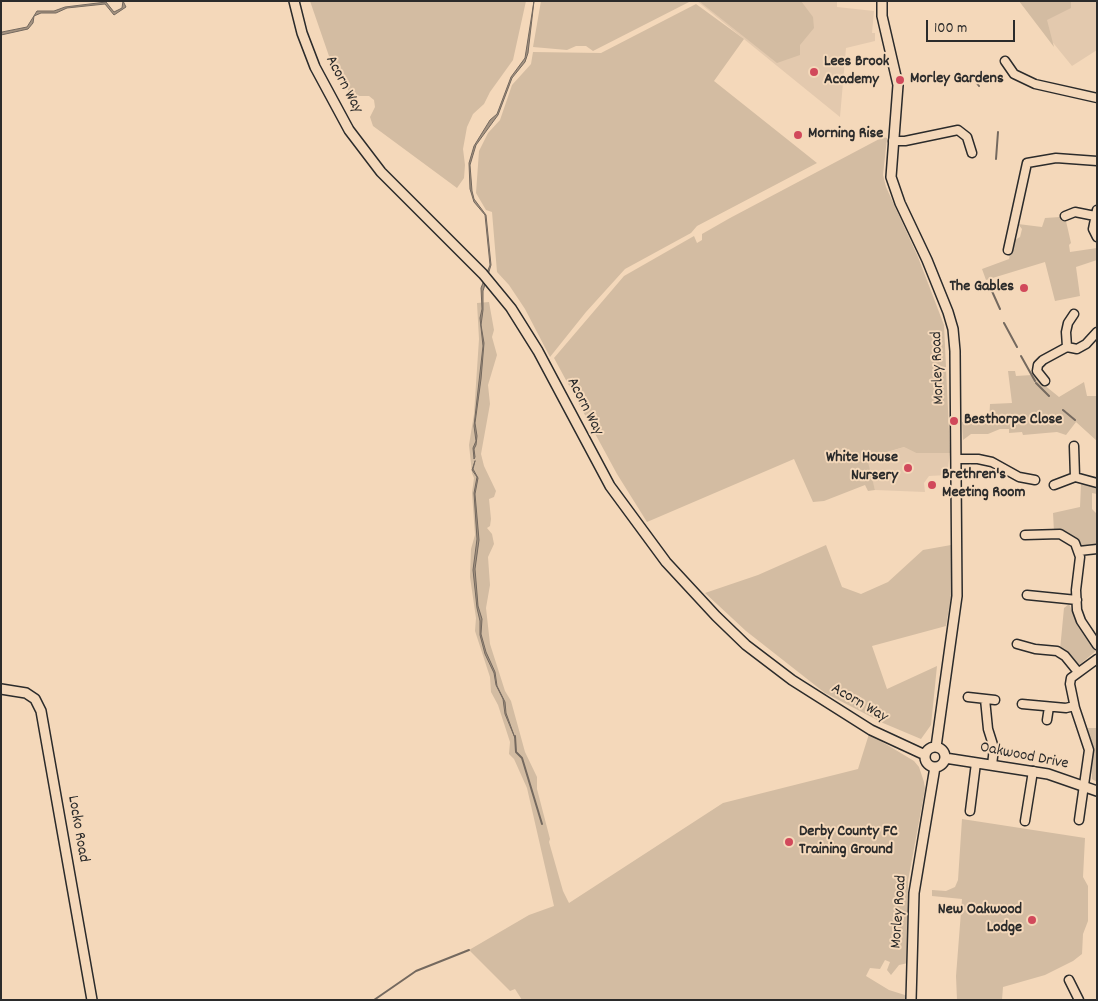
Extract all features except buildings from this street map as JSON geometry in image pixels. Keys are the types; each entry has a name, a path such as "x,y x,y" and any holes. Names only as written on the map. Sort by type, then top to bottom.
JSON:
{"street":[{"name":"Acorn Way","path":"294,1 302,33 315,67 349,130 386,177 486,277 526,331 593,456 644,536 689,589 746,645 792,680 871,730 916,753 925,755"},
{"name":"Morley Road","path":"882,1 882,16 898,85 893,141 892,177 894,188 933,272 953,329 957,595 936,747"},
{"path":"1005,61 1014,74 1035,84 1097,98"},
{"path":"893,141 905,141 958,130 967,137 972,153"},
{"path":"1008,250 1016,232 1027,163 1056,158 1097,161"},
{"path":"1065,216 1075,212 1096,213 1093,229 1097,237"},
{"path":"1067,347 1066,332 1068,323 1074,314"},
{"path":"1045,381 1037,371 1038,364 1067,347 1077,349 1086,344 1097,332"},
{"path":"1074,446 1075,477"},
{"path":"956,459 978,459 992,462 1025,482 1035,480"},
{"path":"1054,485 1075,477 1097,483"},
{"path":"1025,535 1060,534 1075,543 1079,551 1077,600 1081,621 1097,645"},
{"path":"1079,551 1097,549"},
{"path":"1027,595 1077,600"},
{"path":"1017,644 1035,649 1057,651 1065,656 1078,672"},
{"path":"1079,820 1089,750 1074,706 1070,684 1072,678 1078,672 1097,659"},
{"name":"Locko Road","path":"1,690 26,693 35,699 41,711 92,1000"},
{"path":"968,697 994,700"},
{"path":"985,699 988,729 994,748 992,765"},
{"path":"1022,704 1048,707 1074,706"},
{"path":"1047,720 1048,707"},
{"path":"936,747 943,752 945,758 940,765 935,767 926,761 925,755 928,749 936,747"},
{"name":"Oakwood Drive","path":"945,758 1033,771 1097,791"},
{"path":"970,811 976,763"},
{"name":"Morley Road","path":"911,1000 914,893 935,767"},
{"path":"1025,821 1033,771"},
{"path":"1069,980 1079,1000"}],"shaded area":[{"path":"123,1 126,7 114,15 105,4 67,8 56,13 41,13 34,16 33,23 28,29 1,35 2,32 27,27 37,11 54,11 65,7 106,2 114,12 122,8"},
{"path":"310,1 526,1 513,60 490,92 484,104 473,114 467,127 463,149 464,178 457,188 373,126 370,117 375,107 374,100 369,96 350,96 343,75 330,59"},
{"path":"534,1 528,53 525,62 512,78 498,115 476,145 470,165 474,199 486,215 491,265 483,291 483,310 481,325 484,343 475,423 477,436 474,459 473,448 476,441 474,426 483,346 480,318 482,309 481,288 490,265 485,215 474,202 470,189 469,163 474,146 490,120 497,114 511,77 525,58"},
{"path":"541,1 691,1 593,51 586,46 576,46 567,50 533,47"},
{"name":"Lees Brook Academy","path":"697,1 837,1 837,7 874,11 872,33 875,33 875,41 846,48 840,117"},
{"path":"699,1 801,1 813,17 814,28 800,45 800,55 777,63"},
{"path":"1019,1 1097,1 1097,50 1072,66"},
{"path":"1019,1 1071,1 1071,8 1047,20 1054,47"},
{"path":"696,4 744,39 714,81 817,163 697,226 691,233 625,269 586,312 550,357 525,309 509,285 497,272 492,212 486,210 476,193 479,151 488,133 500,120 512,85 531,64 533,52 601,53"},
{"path":"883,137 887,138 883,175 886,187 918,257 944,325 950,453 916,453 904,447 867,458 875,490 868,491 865,485 824,501 813,502 794,459 647,522 617,474 554,358 624,276 694,236 697,243 702,240 702,234 730,218"},
{"path":"1060,217 1062,221 1066,221 1071,243 1069,245 1070,252 1097,248 1097,260 1076,267 1080,296 1055,301 1045,262 986,280 982,269 1009,259 1013,241 1020,237 1022,229 1018,224 1042,227 1045,218"},
{"name":"Derby County FC Training Ground","path":"489,302 494,330 492,337 497,355 488,385 490,404 481,454 484,466 496,491 494,497 489,499 491,519 490,526 487,528 492,534 494,544 488,557 490,585 486,608 490,644 505,691 511,701 525,752 537,777 537,789 550,839 549,842 563,891 569,903 723,803 858,769 869,734 914,761 919,767 924,782 925,789 908,881 908,963 899,965 891,975 887,970 890,962 885,960 880,969 870,968 866,976 889,990 908,996 908,1000 522,1000 515,989 510,991 469,950 529,915 554,906 527,788 514,759 509,754 510,742 498,705 491,692 490,677 475,631 476,618 470,577 471,549 475,535 472,493 474,478 469,445 474,414 479,339 477,303"},
{"path":"1008,371 1015,371 1016,376 1032,375 1059,397 1084,382 1087,396 1097,396 1097,441 1076,422 1066,435 1057,432 1023,435 1022,432 1009,433 1009,429 1000,429 988,434 971,434 963,440 962,422 989,422 990,404 1012,403"},
{"name":"White House Nursery","path":"904,447 916,453 950,453 947,475 929,476 924,483 925,492 875,490 866,459"},
{"path":"475,461 473,469 478,478 475,494 479,540 475,569 478,606 482,619 481,634 486,652 495,672 497,686 505,702 506,713 515,738 505,714 503,699 496,685 494,673 485,654 480,635 473,570 477,539 474,493 477,477 472,470"},
{"path":"1083,483 1097,489 1097,494 1092,493 1092,509 1097,514 1097,547 1081,549 1076,542 1062,531 1054,532 1053,513 1080,507 1081,484"},
{"path":"826,545 842,587 861,594 888,582 923,550 951,545 951,597 946,626 872,646 887,689 937,666 931,725 921,739 883,723 825,693 746,631 705,593 758,575"},
{"path":"1069,604 1077,621 1097,650 1078,666 1068,653 1060,650 1064,608"},
{"path":"1086,728 1097,728 1097,782 1092,779 1092,748"},
{"path":"962,819 1085,838 1083,877 1088,886 1088,921 1083,934 1082,954 1073,961 1045,975 1003,987 1002,1000 957,1000 956,976 962,899 932,896 932,890 946,891 955,887 958,880"}],"waterway":[{"path":"973,78 979,86"},
{"path":"996,159 998,132"},
{"path":"991,289 1000,309"},
{"path":"1004,323 1017,347"},
{"path":"1021,356 1035,381"},
{"path":"1036,383 1049,396"},
{"path":"1063,410 1075,420"},
{"path":"515,736 516,752 522,758 542,824"},
{"path":"374,1000 416,971 469,950"}],"place":[{"name":"Lees Brook Academy","path":"814,72"},
{"name":"Morley Gardens","path":"900,80"},
{"name":"Morning Rise","path":"798,135"},
{"name":"The Gables","path":"1024,288"},
{"name":"Besthorpe Close","path":"954,421"},
{"name":"White House Nursery","path":"908,468"},
{"name":"Brethren's Meeting Room","path":"932,485"},
{"name":"Derby County FC Training Ground","path":"789,842"},
{"name":"New Oakwood Lodge","path":"1032,920"}]}
